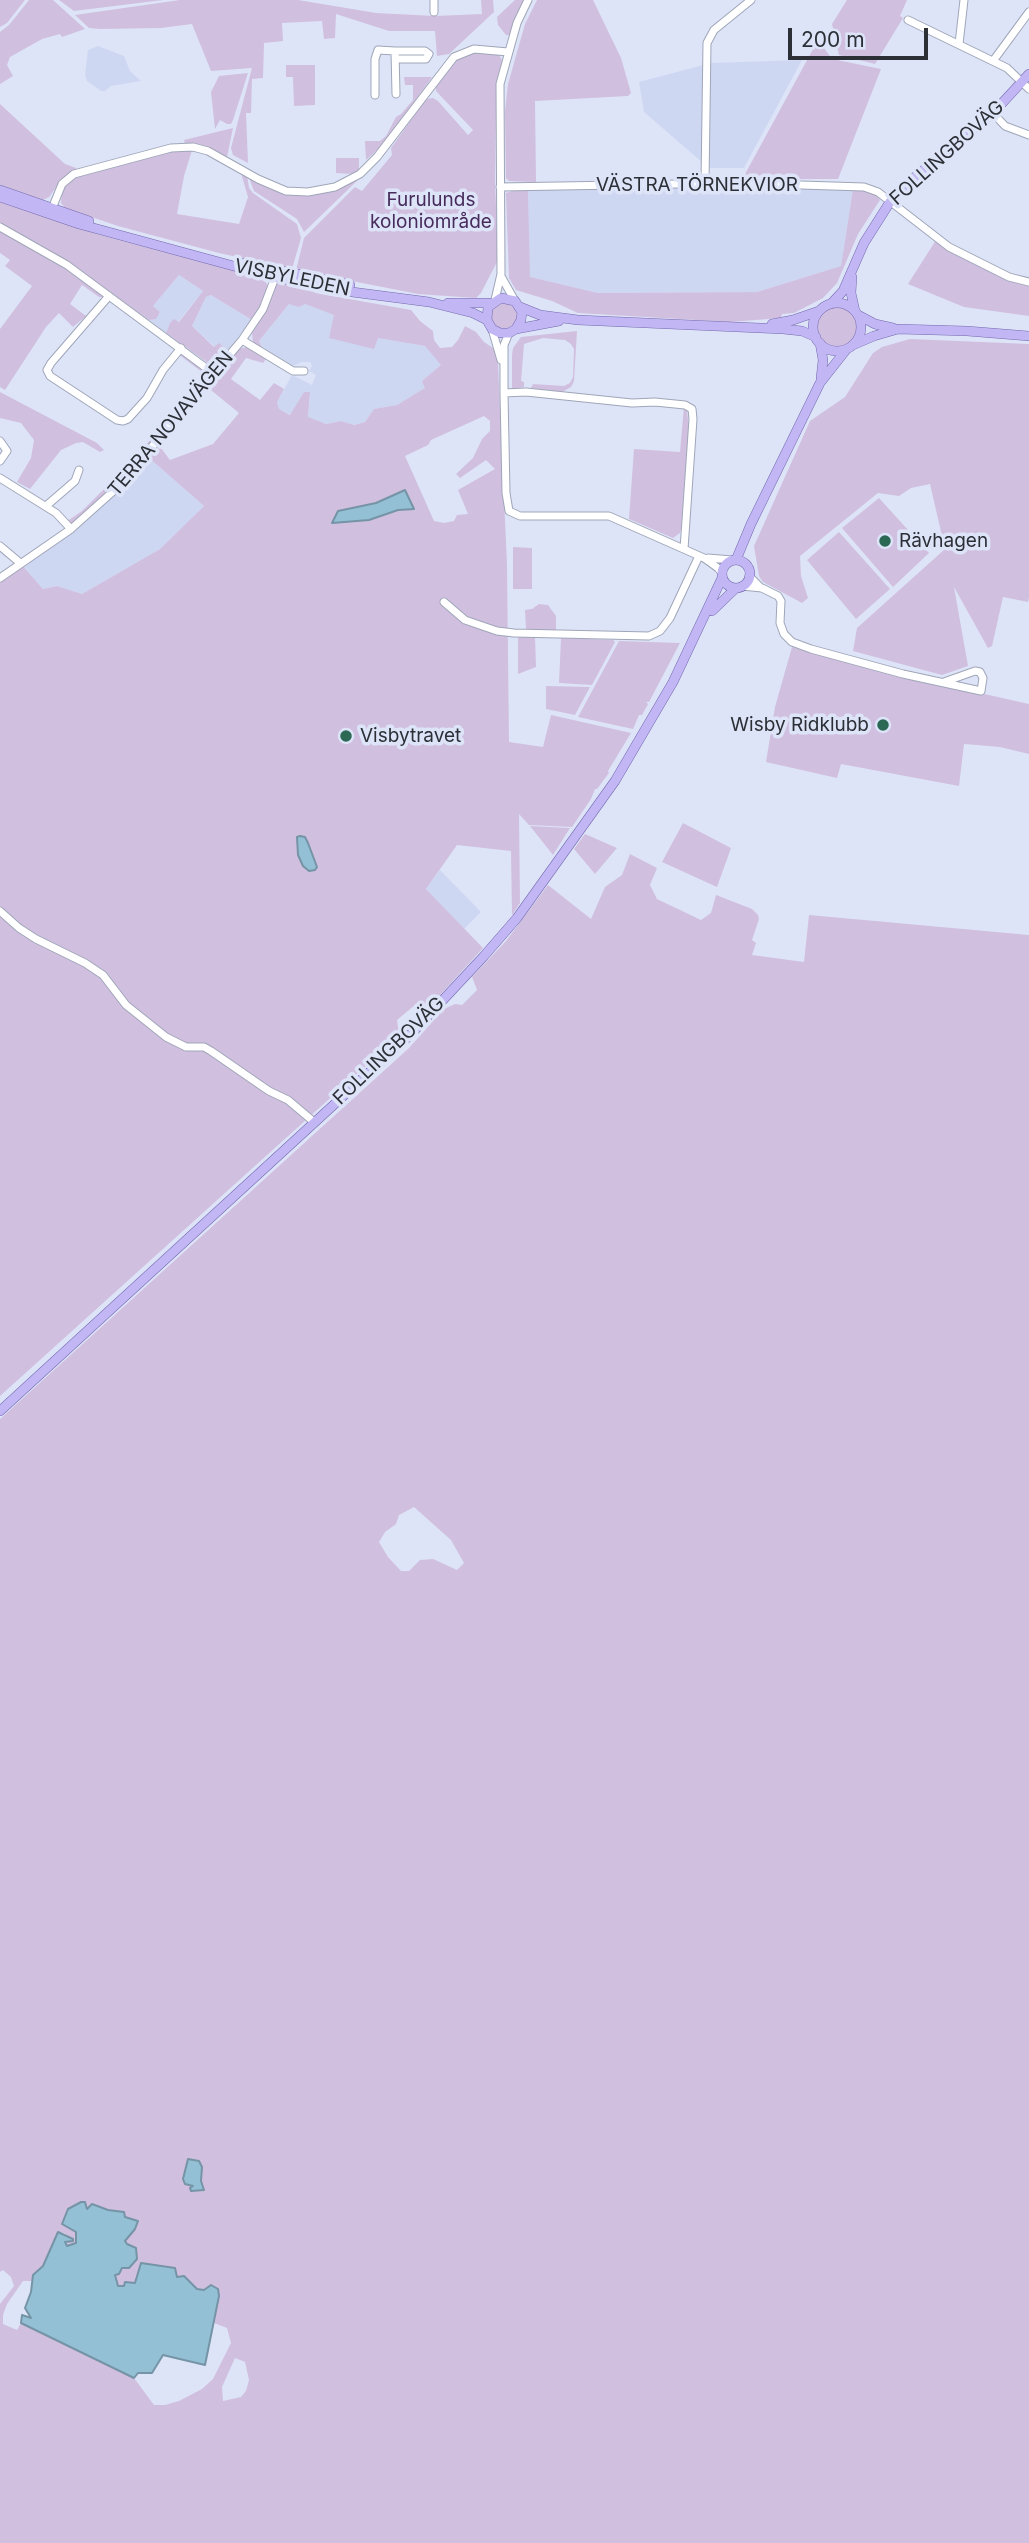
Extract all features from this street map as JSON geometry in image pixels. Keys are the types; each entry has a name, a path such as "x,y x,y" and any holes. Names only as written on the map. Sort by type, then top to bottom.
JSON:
{"main road":[{"name":"FOLLINGBOVÄG","path":"831,304 843,290 864,243 890,202 916,176 1027,82"},
{"name":"VISBYLEDEN","path":"0,190 51,211"},
{"name":"VISBYLEDEN","path":"0,197 180,250 277,274 429,302 473,313 486,320"},
{"name":"FOLLINGBOVÄG","path":"852,272 851,293 856,313"},
{"path":"578,320 539,323 500,333 492,329 486,320 487,309 493,301 505,297 540,315 578,320 793,329 818,340 830,350 850,347 898,329"},
{"name":"VISBYLEDEN","path":"429,302 493,301"},
{"path":"512,331 522,317 517,304"},
{"path":"752,326 793,320 820,311 831,304 842,304 875,324 898,329 1029,336"},
{"path":"820,311 814,323 823,360 820,383"},
{"path":"751,524 747,543 749,572 739,587 728,585 722,576 724,566 734,560 751,524 820,383 861,330 856,313"},
{"path":"734,560 744,562 749,572"},
{"name":"FOLLINGBOVÄG","path":"0,1411 421,1024 517,918 615,781 673,682 722,576"},
{"name":"FOLLINGBOVÄG","path":"701,626 724,597 739,587"}],"street":[{"path":"434,0 434,12"},
{"path":"493,301 501,274 500,84 508,52 528,0"},
{"path":"959,44 964,0"},
{"path":"705,183 707,43 714,30 746,2"},
{"path":"993,61 1029,12"},
{"path":"908,20 1007,68 1027,82"},
{"path":"51,211 62,184 74,174 159,150 182,147 208,151 286,191 308,192 335,187 360,174 371,163 454,57 474,49 508,52"},
{"path":"375,95 375,59 378,50 425,51 429,54 426,59 396,60"},
{"path":"395,51 396,94"},
{"path":"993,113 1005,126 1029,135"},
{"name":"VÄSTRA TÖRNEKVIOR","path":"500,187 705,183 861,186 875,190 943,243 1009,277 1029,282"},
{"path":"0,227 67,265 213,373"},
{"name":"TERRA NOVAVÄGEN","path":"0,578 19,562 71,530 118,487 242,340 263,309 277,274"},
{"path":"501,274 506,288 517,304"},
{"path":"109,296 51,363 47,370 50,376 117,420 123,421 147,398 163,370 181,348"},
{"path":"492,329 503,368"},
{"path":"512,331 505,342 503,368 506,493 509,511 520,516 609,516 701,556 718,568 722,576"},
{"path":"242,340 293,371 304,371"},
{"path":"504,393 526,392 689,407 693,419 684,549"},
{"path":"0,441 7,451 0,461"},
{"path":"46,506 75,481 79,470"},
{"path":"0,478 46,506 71,530"},
{"path":"0,546 19,562"},
{"path":"701,556 734,560"},
{"path":"444,602 465,620 497,631 649,636 660,631 670,618 701,556"},
{"path":"749,572 762,588 780,598 781,628 792,642 852,661 981,691 983,678 980,672 975,671 944,682"},
{"path":"739,587 762,588"},
{"path":"0,911 36,939 103,975 126,1005 166,1037 186,1047 204,1047 211,1051 269,1091 288,1100 314,1122"}],"shaded area":[{"path":"98,46 124,56 130,71 141,81 111,86 101,91 87,81 85,75 88,50"},
{"path":"802,60 744,168 709,168 709,163 703,163 644,112 639,82 711,63"},
{"path":"768,185 853,189 841,266 757,292 598,293 529,277 528,190"},
{"path":"179,275 203,291 178,322 170,323 166,333 149,320 156,318 160,312 153,306"},
{"path":"211,295 252,320 226,352 219,344 215,347 192,326 206,297"},
{"path":"290,303 305,304 335,315 329,338 378,338 425,346 442,365 422,381 426,388 397,405 374,409 365,422 353,425 341,421 326,424 308,418 310,393 304,392 291,415 279,409 277,402 292,375 312,385 316,375 309,371 312,366 310,362 290,367 264,351 259,341"},
{"path":"148,457 204,506 160,549 82,594 57,586 43,589 21,564 72,532 95,513"},
{"path":"405,490 414,509 398,510 369,520 332,523 338,511 376,503"},
{"path":"297,837 305,837 308,843 317,867 315,870 309,871 303,866 298,855"},
{"path":"440,870 481,912 464,929 426,889"},
{"path":"188,2159 199,2161 204,2190 191,2191 193,2186 185,2184 183,2179"},
{"path":"85,2202 87,2209 92,2204 124,2212 125,2217 138,2221 125,2241 136,2248 137,2259 129,2268 122,2268 119,2274 115,2275 118,2286 124,2286 125,2282 135,2283 141,2263 175,2268 177,2277 184,2276 197,2289 204,2290 211,2285 218,2289 219,2296 205,2365 163,2355 152,2373 138,2373 134,2378 21,2323 22,2315 31,2318 25,2308 33,2275 43,2266 58,2232 73,2239 65,2242 67,2246 76,2243 76,2232 62,2224 68,2209"}],"green space":[{"path":"0,0 25,0 7,23 0,27"},
{"path":"29,0 53,0 85,29 62,37 60,34 42,39 10,57 7,65 13,76 0,84 0,32"},
{"path":"59,0 163,0 74,11"},
{"path":"180,0 298,0 376,13 435,16 482,14 481,0 493,0 494,12 449,54 437,56 435,31 389,31 336,14 335,38 324,39 322,21 282,23 283,41 264,43 263,78 252,79 251,113 246,113 248,163 233,155 231,148 252,68 211,71 192,24 161,28 100,29 89,28 75,15"},
{"path":"515,0 525,0 510,35 506,35 498,25 497,17"},
{"path":"537,0 593,0 621,58 631,93 628,96 535,101 536,182 509,181 506,178 505,112 508,84 525,24"},
{"path":"847,0 907,0 900,16 903,18 875,64 839,55 832,24"},
{"path":"818,40 832,59 881,69 838,179 744,176"},
{"name":"Furulunds koloniområde","path":"498,53 502,60 496,114 498,260 481,293 476,298 418,294 296,270 304,238 355,187 362,191 392,155 391,148 426,99 433,98 438,101 468,135 473,130 436,91 435,84 454,60 466,54"},
{"path":"286,65 315,65 315,105 294,106 293,77 286,77"},
{"path":"248,73 231,124 220,120 215,129 211,92 219,76"},
{"path":"404,77 432,77 385,143 366,160 365,141 380,141 386,136 396,117 413,100 413,85 405,85"},
{"path":"0,104 65,164 76,168 43,200 0,185"},
{"path":"233,128 227,157 203,145 185,144 184,140"},
{"path":"174,150 192,150 177,214 239,224 248,197 241,173 247,175 249,188 253,193 297,224 301,238 292,269 118,226 65,208 61,203 62,191 66,185 82,174"},
{"path":"336,158 359,158 359,171 353,174 336,173"},
{"path":"249,178 291,194 359,179 304,232 297,219 254,191"},
{"path":"853,189 872,191 880,200 858,234 837,283 823,298 794,313 782,314 781,318 730,322 578,313 552,301 516,290 509,278 506,193 512,191 528,190 530,277 598,293 757,292 841,266"},
{"path":"0,201 100,235 262,278 267,284 267,297 252,320 211,295 206,297 192,326 214,347 219,343 225,348 226,352 217,363 211,365 166,333 170,323 174,319 179,322 203,291 179,275 153,306 160,312 156,319 149,320 68,263 0,223"},
{"path":"0,230 65,266 104,297 99,297 82,285 70,304 86,316 73,327 59,313 46,327 5,390 0,387 0,329 32,286 5,266 10,260 0,253"},
{"path":"936,240 1029,284 1029,316 964,307 908,284"},
{"path":"281,281 311,288 315,293 411,310 433,331 434,340 440,348 452,347 465,326 496,350 507,565 509,742 543,747 551,715 631,733 609,773 595,789 572,827 529,825 519,814 520,903 512,915 511,851 457,845 426,889 483,948 428,1008 415,1005 397,1020 399,1036 0,1396 0,580 21,564 43,589 57,586 82,594 160,549 204,506 148,457 158,444 170,460 213,444 239,413 206,386 235,350 247,347 266,359 263,363 246,358 231,379 260,400 274,383 284,389 277,402 279,409 290,415 304,392 310,392 308,417 326,424 341,421 354,425 365,422 374,409 397,405 425,388 422,381 441,365 425,346 378,338 374,349 329,338 334,315 305,304 299,307 289,304 259,341 264,351 253,343 252,332 267,308 276,284","holes":["484,416 490,421 490,431 482,439 473,458 456,474 460,478 486,460 495,469 458,490 468,514 457,515 454,521 434,521 405,456 428,445 431,440"]},
{"path":"504,303 514,306 517,316 514,326 504,329 494,326 491,316 494,306"},
{"path":"837,307 845,308 851,313 856,319 856,335 851,341 845,346 837,347 829,346 823,341 818,335 817,327 818,319 823,313 829,308"},
{"path":"577,331 574,381 571,387 562,392 531,388 533,384 564,386 570,383 573,377 574,349 571,344 565,340 543,338 524,344 521,381 524,382 524,387 512,389 513,348 521,337"},
{"path":"910,339 1029,344 1028,602 1003,597 992,646 988,648 954,587 968,666 942,675 853,651 857,628 945,549 930,484 911,488 899,496 878,493 800,556 801,576 808,598 802,603 763,582 759,576 754,546 810,421 845,397 873,353 882,347"},
{"path":"182,353 203,368 205,379 104,498 70,525 66,522 82,511 136,457 202,377 202,372 178,354"},
{"path":"0,392 97,443 104,450 100,452 83,442 76,443 61,450 30,489 17,482 31,458 34,440 21,423 0,418"},
{"path":"684,406 689,429 681,529 673,538 629,519 634,449 680,452"},
{"name":"Rävhagen","path":"879,498 929,553 893,587 842,528"},
{"path":"839,532 890,589 856,619 807,560"},
{"path":"513,547 532,548 532,589 513,589"},
{"path":"539,604 548,605 556,616 556,631 526,629 525,610"},
{"path":"518,635 535,636 536,667 518,674"},
{"path":"561,638 615,642 592,685 559,683"},
{"path":"619,641 680,643 633,729 578,717"},
{"name":"Wisby Ridklubb","path":"792,647 873,669 1029,704 1029,754 1000,747 964,744 959,786 841,764 837,778 766,762 775,707"},
{"path":"546,686 590,687 575,715 546,709"},
{"path":"683,823 731,848 717,887 662,862"},
{"path":"530,826 570,828 553,855"},
{"path":"585,834 617,848 595,874 574,849"},
{"path":"630,854 657,868 650,885 657,899 701,920 711,913 716,895 752,909 759,919 752,940 756,943 752,955 804,962 809,915 1029,935 1029,2543 0,2543 0,2304 14,2286 11,2277 3,2270 0,2272 0,1419 409,1048 444,1009 455,1004 462,1005 477,990 472,977 506,941 548,885 591,919 605,887 622,875","holes":["414,1507 451,1540 464,1563 457,1570 433,1559 420,1560 409,1571 401,1571 379,1542 385,1532 396,1524 399,1515","188,2159 202,2167 203,2185 194,2189 184,2176","85,2202 87,2209 92,2205 124,2212 125,2217 138,2223 125,2241 130,2246 135,2262 114,2275 118,2286 124,2286 125,2282 135,2283 142,2263 175,2268 177,2277 184,2276 197,2289 204,2290 211,2285 219,2296 214,2323 227,2328 231,2343 213,2379 202,2389 179,2401 154,2405 134,2378 21,2323 17,2330 3,2324 7,2304 23,2281 32,2281 43,2266 58,2232 73,2240 67,2240 67,2246 75,2246 78,2237 76,2232 66,2226 68,2209 77,2203","235,2358 245,2362 249,2380 241,2397 223,2401 222,2387"]}],"place":[{"name":"Rävhagen","path":"885,541"},
{"name":"Wisby Ridklubb","path":"883,725"},
{"name":"Visbytravet","path":"346,736"}]}
